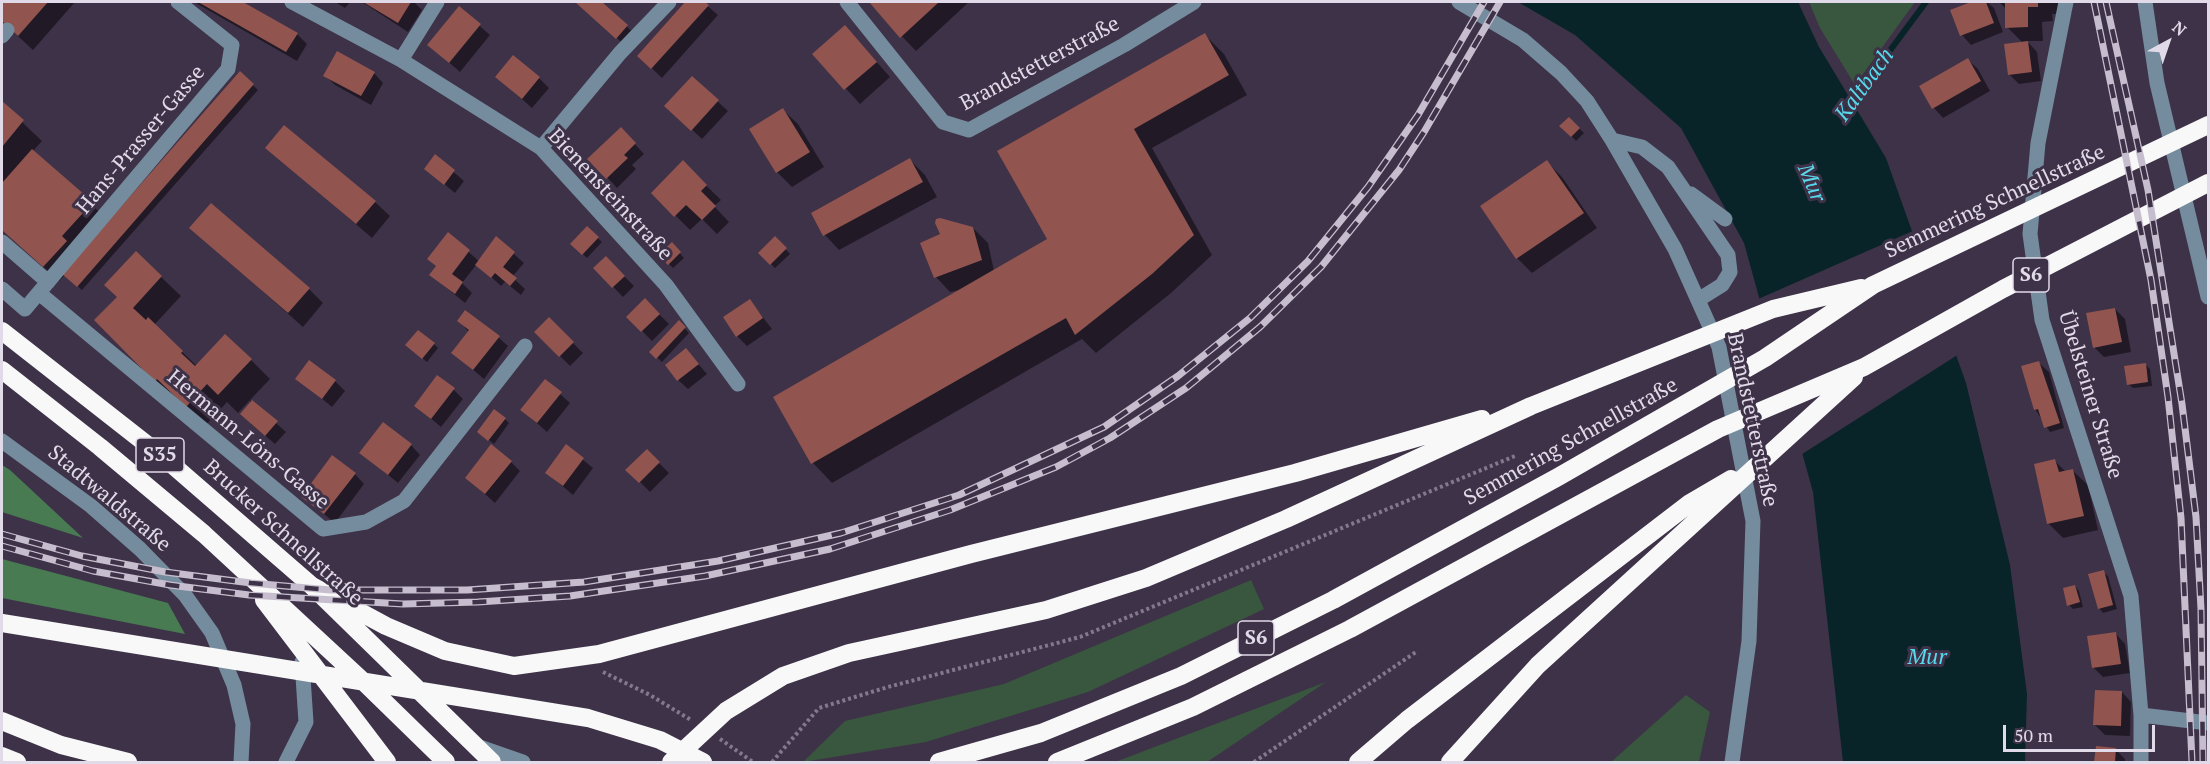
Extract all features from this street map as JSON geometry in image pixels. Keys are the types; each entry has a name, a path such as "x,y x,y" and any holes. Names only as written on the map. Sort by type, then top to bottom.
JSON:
{"highway":[{"name":"Semmering Schnellstraße","path":"939,762 1041,733 1180,676 1334,600 1558,477 1765,358 1873,285 2208,125"},
{"name":"S6","path":"1058,762 1214,697 1350,629 1718,429 1864,367 2003,289 2204,186"},
{"path":"671,762 726,711 783,676 849,653 1046,610 1146,578 1286,519 1531,406 1773,309 1873,285"},
{"name":"Brucker Schnellstraße","path":"2,331 168,461 312,586 492,762"},
{"path":"1453,759 1538,664 1620,588 1689,529 1755,465 1864,367"},
{"path":"2,370 100,447 204,534 446,762"},
{"path":"312,586 386,626 445,651 514,666 573,658 599,654 971,554 1294,473 1531,406"},
{"path":"1358,762 1407,720 1690,503 1755,465"},
{"path":"236,563 387,762"},
{"path":"2,623 501,703 599,722 660,740 704,762"},
{"path":"2,721 61,745 128,762"},
{"path":"2,756 17,762"}],"street":[{"name":"Hans-Prasser-Gasse","path":"2,289 25,309 228,69 232,45 178,2"},
{"name":"Bienensteinstraße","path":"292,2 401,60 541,148 666,285 738,384"},
{"path":"401,60 437,2"},
{"path":"541,148 620,53 669,2"},
{"name":"Brandstetterstraße","path":"847,2 943,122 969,130 1124,45 1194,2"},
{"name":"Brandstetterstraße","path":"1459,2 1523,40 1561,73 1587,101 1675,249 1719,347 1753,521 1749,641 1732,762"},
{"name":"Übelsteiner Straße","path":"2066,2 2038,143 2030,234 2042,320 2131,596 2141,715 2141,762"},
{"path":"2145,2 2157,83 2208,297"},
{"path":"1612,140 1642,147 1668,167 1728,255 1730,272 1722,285 1698,300"},
{"path":"1687,192 1706,202 1725,219"},
{"path":"2,242 43,287"},
{"name":"Hermann-Löns-Gasse","path":"43,287 323,530 366,522 405,501 525,346"},
{"name":"Stadtwaldstraße","path":"2,441 91,506 141,549 185,595 212,633 234,685 243,724 241,762"},
{"path":"286,762 306,722 301,650"},
{"path":"2141,715 2208,723"},
{"path":"474,746 523,762"}],"path":[{"path":"772,762 819,708 888,687 1080,637 1515,456"},
{"path":"1254,762 1416,652"},
{"path":"573,658 650,695 698,725"},
{"path":"718,738 753,762"}],"green space":[{"path":"1809,2 1915,2 1855,85 1820,28"},
{"path":"2,465 10,470 83,538 2,512"},
{"path":"2,559 168,603 185,634 2,598"},
{"path":"1251,580 1264,609 1088,692 926,742 803,762 845,721 1004,684"},
{"path":"1326,682 1207,762 1115,762"},
{"path":"1686,695 1710,712 1699,762 1611,762"}],"water":[{"name":"Mur","path":"1518,2 1798,2 1819,47 1886,158 1966,383 2010,565 2027,694 2025,762 1843,762 1813,492 1744,243 1681,128 1575,35"}],"pier":[{"path":"1915,230 1959,354 1799,456 1756,300"}],"building":[{"path":"2,2 48,2 18,36 2,21"},
{"path":"198,2 243,2 298,33 286,52"},
{"path":"363,2 411,2 398,23"},
{"path":"575,2 602,2 628,25 616,39"},
{"path":"685,2 705,2 709,5 651,69 637,56"},
{"path":"869,2 939,2 900,38"},
{"path":"1971,2 1986,2 1994,23 1960,36 1950,10"},
{"path":"2005,2 2038,2 2038,7 2028,7 2028,27 2005,28"},
{"path":"459,6 481,24 449,63 427,45"},
{"path":"845,25 877,62 844,90 812,54"},
{"path":"1205,33 1229,75 1134,129 1194,235 1152,274 1075,335 1066,318 811,464 773,397 1047,239 997,151"},
{"path":"2028,41 2032,72 2008,75 2004,44"},
{"path":"337,51 375,72 361,96 323,76"},
{"path":"513,55 540,77 522,99 495,77"},
{"path":"1968,58 1981,81 1932,109 1919,86"},
{"path":"240,71 254,84 77,287 62,274"},
{"path":"692,76 719,100 691,131 664,106"},
{"path":"2,101 24,120 2,147"},
{"path":"783,108 810,152 776,173 749,129"},
{"path":"1569,117 1580,128 1571,137 1559,126"},
{"path":"284,125 376,201 356,224 265,148"},
{"path":"621,127 636,143 624,155 628,158 606,179 587,159"},
{"path":"32,149 93,202 62,236 67,241 43,267 2,230 2,183"},
{"path":"435,154 455,170 444,185 424,169"},
{"path":"910,158 923,182 823,236 811,213"},
{"path":"683,160 707,185 701,191 716,206 702,220 686,205 674,217 651,193"},
{"path":"1547,160 1584,213 1516,259 1480,206"},
{"path":"211,203 310,288 288,313 189,228"},
{"path":"940,218 973,227 982,260 934,278 920,243 940,234 935,223 936,219"},
{"path":"587,226 599,237 582,255 570,244"},
{"path":"448,232 470,250 452,274 463,282 455,294 429,275 436,266 427,259"},
{"path":"496,236 515,252 503,267 517,278 510,286 495,273 491,278 475,265"},
{"path":"775,236 787,248 770,265 758,253"},
{"path":"672,242 681,252 668,265 658,255"},
{"path":"136,251 162,276 133,308 146,320 148,317 183,351 181,353 195,366 225,334 252,359 218,395 207,384 186,407 157,379 155,382 94,320 117,297 104,285"},
{"path":"606,256 625,276 612,288 593,268"},
{"path":"645,298 660,314 641,332 626,317"},
{"path":"750,299 763,318 736,337 723,317"},
{"path":"2115,308 2122,342 2093,348 2086,313"},
{"path":"465,310 500,336 473,370 451,353 469,330 457,321"},
{"path":"549,317 574,342 559,357 534,332"},
{"path":"679,320 686,327 656,359 649,352"},
{"path":"418,330 435,343 422,359 405,345"},
{"path":"686,348 699,364 677,381 665,365"},
{"path":"309,360 336,380 322,399 295,379"},
{"path":"2039,361 2060,423 2044,428 2038,409 2034,410 2021,366"},
{"path":"2146,363 2148,382 2127,385 2124,366"},
{"path":"437,375 455,388 431,419 414,406"},
{"path":"545,379 562,392 537,423 520,410"},
{"path":"252,400 278,421 265,436 240,414"},
{"path":"494,409 506,418 488,441 477,432"},
{"path":"383,422 412,444 388,475 359,453"},
{"path":"491,444 512,461 485,494 465,478"},
{"path":"566,444 584,458 563,486 545,473"},
{"path":"647,449 660,462 639,483 625,470"},
{"path":"332,455 356,473 324,514 301,497"},
{"path":"2055,459 2059,472 2073,469 2084,516 2047,524 2034,464"},
{"path":"2104,570 2113,605 2098,609 2088,574"},
{"path":"2075,585 2080,602 2067,606 2063,588"},
{"path":"2116,632 2121,664 2092,668 2087,636"},
{"path":"2095,690 2122,691 2121,726 2093,725"},
{"path":"2096,746 2116,748 2115,762 2094,762"}],"waterway":[{"name":"Kaltbach","path":"1848,107 1926,2"}],"railway":[{"path":"2,534 82,556 165,572 251,583 330,590 467,590 584,582 718,561 841,533 959,495 1104,427 1178,376 1250,318 1308,261 1368,187 1418,115 1484,2"},
{"path":"2,546 93,571 170,585 249,595 403,604 478,602 570,596 705,576 830,549 950,510 1056,467 1110,438 1186,388 1260,327 1321,267 1399,170 1424,132 1500,2"},
{"path":"2094,2 2151,280 2168,397 2181,518 2192,762"},
{"path":"2106,2 2148,190 2182,404 2196,517 2201,609 2203,762"}]}
